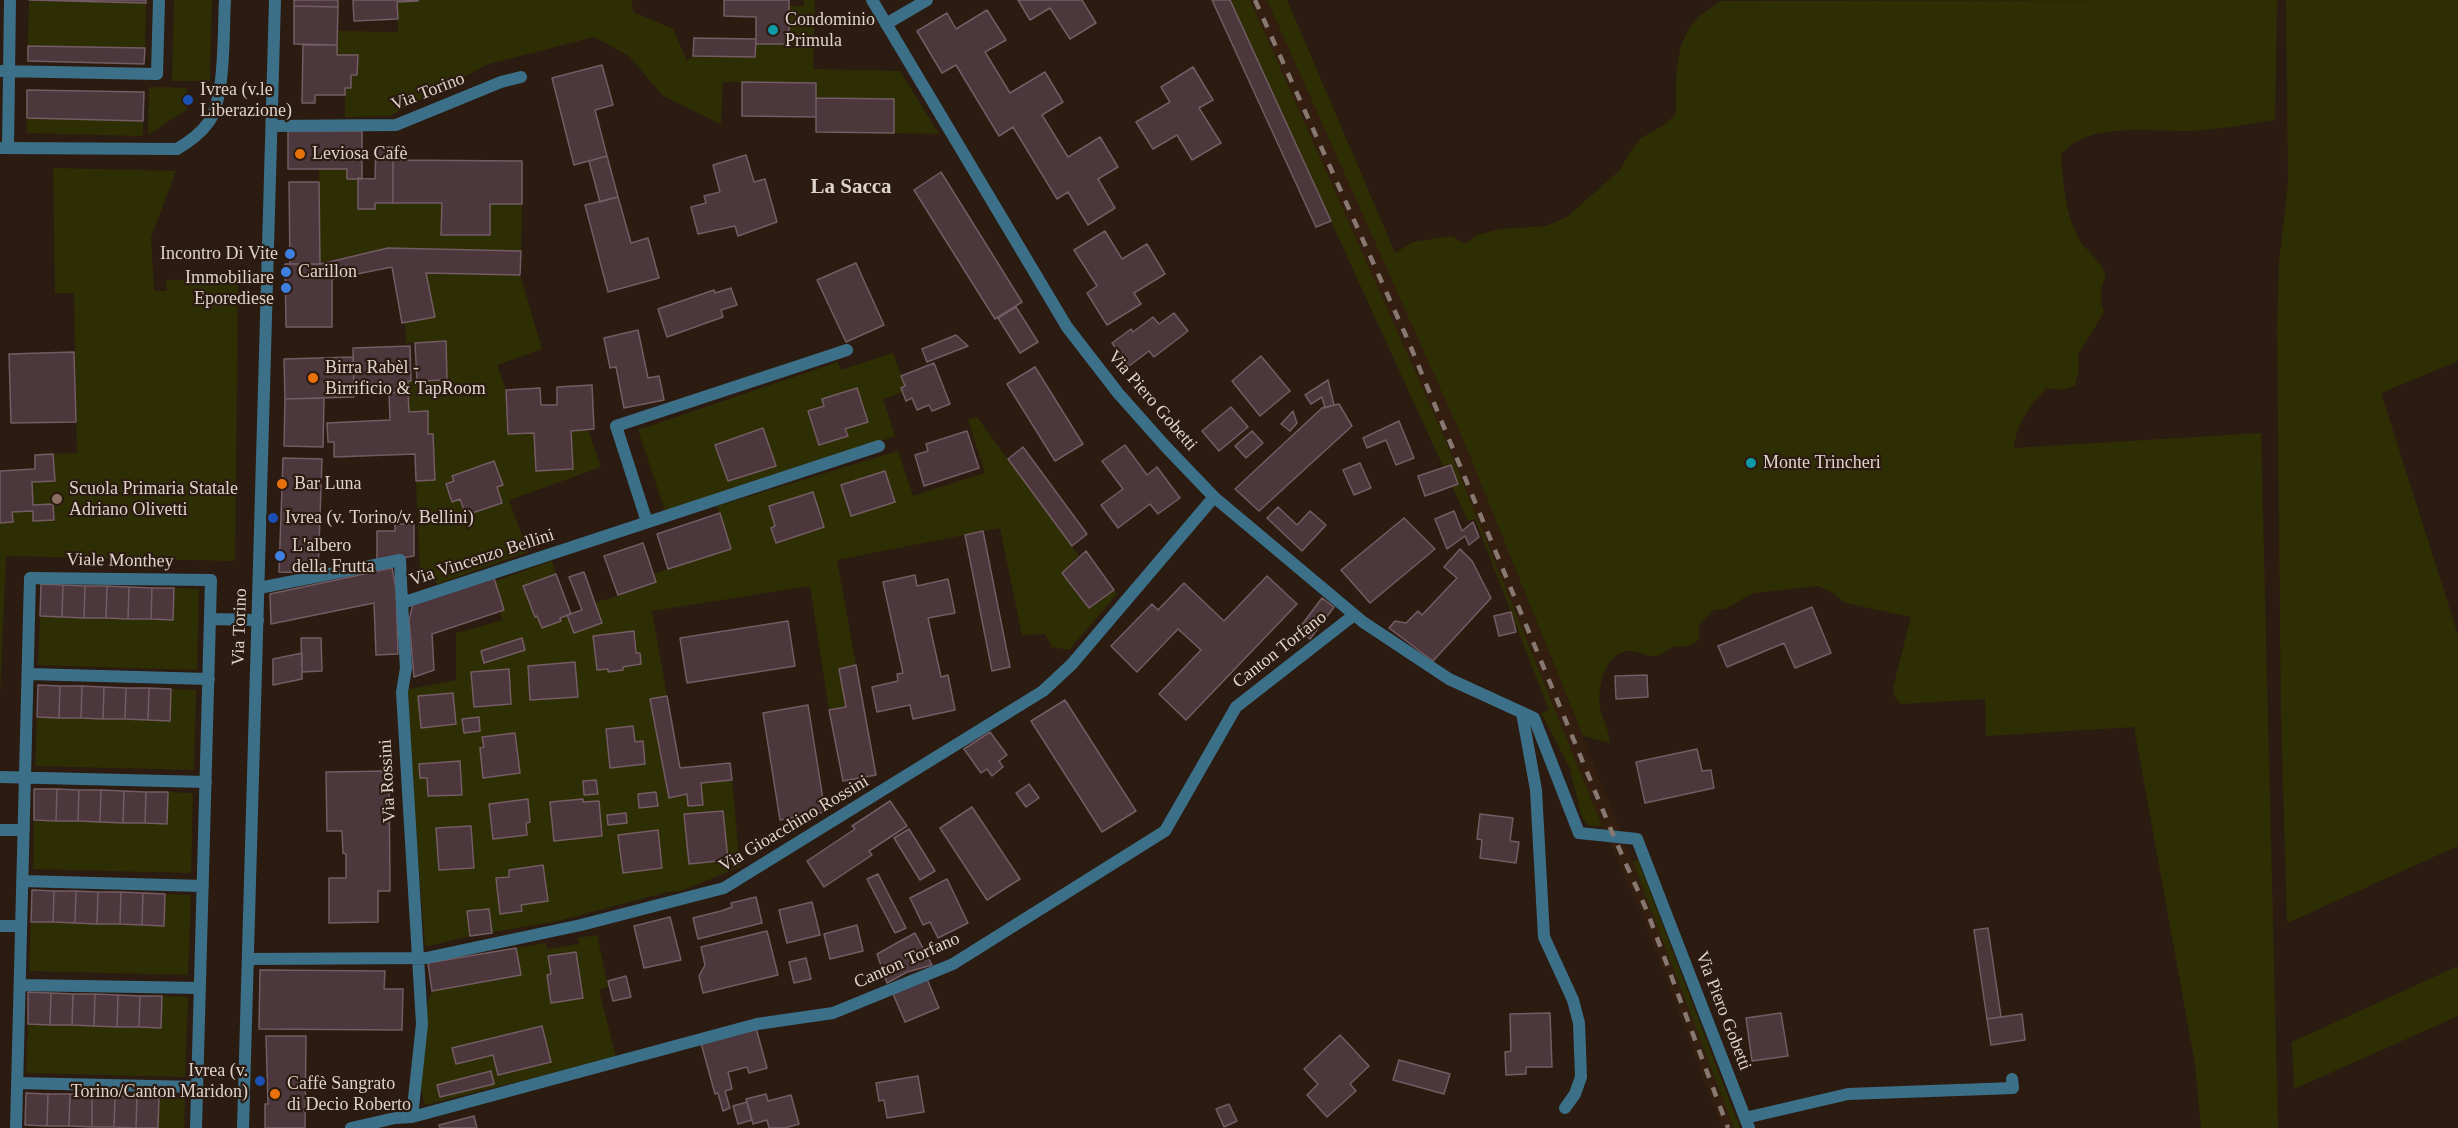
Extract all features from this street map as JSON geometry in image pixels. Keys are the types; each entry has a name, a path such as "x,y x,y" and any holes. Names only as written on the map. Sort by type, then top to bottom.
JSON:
{"street":[{"path":"9,0 4,71 4,148 177,149 196,137 210,121 219,99 225,0"},
{"path":"4,71 157,74 159,0"},
{"name":"Via Torino","path":"243,1128 275,0"},
{"name":"Via Piero Gobetti","path":"872,0 1067,327 1118,393 1166,447 1214,497 1354,615 1449,679 1534,718 1579,833 1637,839 1747,1123 1848,1094 2013,1088 2013,1079"},
{"path":"886,24 927,0"},
{"name":"Via Torino","path":"272,126 396,125 521,76"},
{"path":"647,522 616,426 847,350"},
{"name":"Via Vincenzo Bellini","path":"259,588 400,560 402,603 879,446"},
{"name":"Via Gioacchino Rossini","path":"249,959 419,958 621,916 724,888 1043,691 1072,664 1214,497"},
{"name":"Viale Monthey","path":"16,1128 30,578 212,580 196,1128"},
{"name":"Via Rossini","path":"402,603 406,668 402,703 422,1024 412,1118"},
{"name":"Canton Torfano","path":"351,1128 395,1118 412,1118 757,1024 833,1013 953,964 1165,831 1236,707 1354,615"},
{"path":"210,619 258,620"},
{"path":"28,674 209,680"},
{"path":"1522,713 1536,790 1544,937 1573,1000 1579,1023 1581,1077 1575,1094 1565,1108"},
{"path":"0,777 206,782"},
{"path":"0,830 24,831"},
{"path":"22,881 203,886"},
{"path":"0,926 21,926"},
{"path":"20,985 200,988"},
{"path":"17,1083 198,1087"}],"shaded area":[{"path":"174,0 212,0 210,81 172,81"},
{"path":"418,0 632,0 633,12 673,29 687,61 693,56 755,57 756,44 789,44 789,6 804,6 804,0 815,0 813,69 900,71 939,134 894,133 894,99 816,98 816,83 723,82 721,124 663,96 629,56 594,37 489,64 389,116 345,117 345,88 351,88 351,75 357,74 358,55 337,55 337,31 398,32 397,2"},
{"path":"1230,0 1250,0 1446,441 1602,826 1589,825 1582,817 1571,770 1541,713 1549,710 1475,519 1468,521"},
{"path":"1250,0 1267,0 1462,437 1653,912 1734,1128 1722,1128 1643,917 1602,826 1446,441"},
{"path":"1267,0 1287,0 1395,253 1413,242 1452,236 1465,244 1477,235 1501,229 1546,226 1567,217 1620,170 1641,138 1664,125 1676,114 1678,61 1685,36 1701,15 1721,1 2277,0 2275,120 2199,130 2138,130 2102,133 2072,144 2061,155 2066,202 2073,226 2084,246 2106,275 2101,293 2104,312 2078,355 2079,368 2075,386 2060,390 2047,388 2041,394 2021,423 2014,448 2261,433 2278,1128 2201,1128 2195,1064 2134,727 1986,736 1985,699 1901,704 1895,698 1893,688 1911,617 1846,603 1833,593 1818,586 1753,593 1725,609 1714,610 1699,625 1699,640 1688,646 1671,648 1657,656 1629,651 1614,657 1604,672 1599,699 1610,743 1583,736 1462,437"},
{"path":"2286,0 2458,0 2458,361 2381,393 2458,635 2458,846 2287,923 2281,716 2277,328 2279,263 2288,183"},
{"path":"29,1 146,3 145,48 28,46"},
{"path":"149,87 187,88 187,109 148,135"},
{"path":"27,118 143,121 143,136 27,133"},
{"name":"Scuola Primaria Statale Adriano Olivetti","path":"53,168 176,171 151,237 154,291 167,291 166,280 238,279 235,561 6,556 0,696 0,523 13,522 12,512 33,511 34,521 54,520 53,504 33,505 32,482 54,481 53,454 77,453 74,293 55,293"},
{"path":"319,169 347,169 347,179 358,178 358,209 375,209 375,203 442,203 442,235 490,235 490,204 522,204 521,251 388,248 320,262"},
{"path":"426,273 520,275 542,349 497,365 506,390 508,434 534,433 536,471 571,431 588,430 601,467 509,500 528,552 438,584 420,573 416,481 435,480 433,434 428,434 427,411 409,412 408,381 447,380 446,342 406,343 405,323 435,317"},
{"path":"893,353 905,386 901,388 903,392 883,399 895,436 666,514 638,430 838,362 841,370"},
{"path":"977,417 1079,556 1072,561 1074,564 1062,573 1088,608 1114,590 1117,594 1069,650 1052,647 1045,634 1022,635 1000,528 837,560 856,665 839,669 846,707 829,710 810,586 652,611 667,696 650,700 669,797 687,794 688,806 703,805 701,783 732,780 740,867 681,891 667,892 558,921 470,936 425,947 405,690 456,680 456,633 503,620 500,611 504,610 495,581 552,561 556,574 523,586 534,616 560,618 567,615 574,633 602,623 595,603 656,583 653,574 731,549 717,506 898,451 913,496 985,473 968,419"},
{"path":"174,588 199,589 197,670 38,665 40,616 173,620"},
{"path":"171,689 196,690 194,770 35,766 37,717 170,721"},
{"path":"168,792 193,793 191,873 33,869 34,820 167,824"},
{"path":"1638,860 1740,1128 1734,1128 1633,862"},
{"path":"165,894 191,895 188,975 29,971 31,922 164,926"},
{"path":"597,935 608,987 599,990 616,1057 425,1105 420,1086 426,1006 432,991 521,975 516,948 546,943 547,949 579,944 578,938"},
{"path":"2458,966 2458,1016 2294,1089 2292,1042"},
{"path":"162,996 188,997 185,1077 26,1073 28,1024 161,1028"},
{"path":"159,1097 185,1097 184,1128 158,1128"}],"building":[{"path":"29,0 146,0 146,3"},
{"path":"294,0 338,0 338,7 294,6"},
{"path":"353,0 418,1 397,2 398,19 354,21"},
{"name":"Condominio Primula","path":"724,0 789,0 789,44 756,44 756,17 724,16"},
{"path":"1018,0 1082,0 1096,23 1070,39 1050,8 1030,20"},
{"path":"1212,0 1230,0 1331,221 1316,227"},
{"path":"294,6 338,7 337,45 294,44"},
{"path":"987,10 1006,40 985,52 1010,93 1045,72 1063,102 1042,115 1068,157 1100,137 1118,167 1098,179 1115,208 1088,225 1068,192 1057,199 1013,127 999,136 956,65 942,73 917,31 947,13 956,29"},
{"path":"694,38 756,39 755,57 693,56"},
{"path":"303,45 337,45 337,55 358,55 357,75 351,75 351,88 345,88 345,95 315,95 315,103 302,103"},
{"path":"28,46 145,48 144,64 28,61"},
{"path":"602,65 613,105 595,110 607,156 574,165 552,78"},
{"path":"1193,67 1213,100 1199,108 1221,143 1192,160 1177,135 1153,149 1136,122 1170,102 1161,87"},
{"path":"742,82 816,83 816,117 742,116"},
{"path":"27,90 144,92 143,121 27,118"},
{"path":"816,98 894,99 894,133 816,132"},
{"path":"288,131 362,131 362,179 347,179 347,169 288,169"},
{"path":"376,147 393,147 393,203 375,203 375,209 358,209 358,178 375,179"},
{"path":"746,155 754,182 765,179 777,222 738,236 735,226 698,234 691,207 706,203 704,196 720,192 713,165"},
{"path":"607,156 618,197 600,202 589,161"},
{"path":"393,160 522,161 522,204 490,204 490,235 441,235 442,203 393,203"},
{"path":"941,172 1022,302 995,319 914,190"},
{"path":"289,182 319,182 320,264 290,264"},
{"path":"618,197 631,243 648,238 659,278 608,292 585,205"},
{"path":"1105,231 1122,259 1147,244 1165,274 1134,293 1141,304 1107,325 1087,293 1097,286 1074,250"},
{"path":"388,248 521,251 520,275 426,273 435,317 402,323 392,267 332,279 332,327 286,327 285,264 320,264"},
{"path":"856,263 884,325 846,342 817,280"},
{"path":"731,288 737,305 721,310 723,317 667,337 658,309 714,290 715,293"},
{"path":"1016,307 1038,342 1020,353 998,318"},
{"path":"1174,313 1188,331 1154,357 1149,351 1129,366 1112,343 1131,329 1133,332 1153,317 1159,324"},
{"path":"638,330 648,378 659,376 664,400 624,408 616,367 610,368 604,338"},
{"path":"956,335 968,346 927,362 922,349"},
{"path":"446,341 447,380 417,381 415,343"},
{"path":"410,346 411,381 408,381 408,392 354,394 353,348"},
{"path":"74,352 76,422 11,423 9,354"},
{"path":"1261,356 1290,391 1260,416 1232,381"},
{"path":"353,357 354,397 285,399 284,359"},
{"path":"934,363 950,404 932,411 929,405 917,410 912,398 906,401 901,388 905,386 901,376"},
{"path":"1035,367 1083,444 1055,461 1007,384"},
{"path":"1328,380 1334,405 1325,408 1322,397 1311,404 1305,395"},
{"path":"592,385 594,429 571,431 573,469 536,471 534,433 508,434 506,390 540,388 541,405 557,405 557,387"},
{"path":"857,388 868,422 845,429 848,436 819,445 808,411 824,406 822,399"},
{"path":"408,392 409,412 428,411 428,434 433,434 435,480 416,481 415,454 334,457 334,442 328,442 327,423 390,420 389,393"},
{"path":"324,398 323,447 284,446 285,399"},
{"path":"1339,404 1352,426 1259,511 1235,489 1322,408"},
{"path":"1231,407 1248,427 1219,451 1202,431"},
{"path":"1293,411 1297,423 1290,431 1281,424"},
{"path":"1399,421 1414,458 1396,465 1386,440 1367,448 1363,438"},
{"path":"763,428 776,466 728,481 715,445"},
{"path":"967,431 979,468 924,486 915,455 928,451 926,444"},
{"path":"1252,431 1263,443 1246,458 1235,446"},
{"path":"1125,445 1147,475 1157,467 1180,498 1158,514 1150,504 1118,528 1101,505 1123,489 1102,461"},
{"path":"1023,447 1087,534 1072,546 1008,459"},
{"path":"53,454 55,481 32,482 33,505 53,504 54,520 33,521 33,511 12,512 13,522 0,523 0,471 35,469 35,455"},
{"path":"283,458 322,459 318,573 279,572"},
{"path":"494,461 503,485 497,487 502,503 466,515 460,499 452,502 446,484 454,481 452,476"},
{"path":"1360,463 1371,488 1354,495 1343,470"},
{"path":"1451,465 1458,484 1425,496 1418,476"},
{"path":"885,471 895,502 851,516 841,485"},
{"path":"813,492 824,527 776,543 771,528 775,526 769,506"},
{"path":"1278,507 1297,525 1310,511 1326,525 1302,551 1267,518"},
{"path":"1454,511 1462,531 1473,522 1479,537 1469,545 1465,536 1447,549 1435,519"},
{"path":"720,513 731,549 668,569 657,534"},
{"path":"1404,518 1435,549 1370,603 1341,570"},
{"path":"395,524 414,524 414,556 377,562 377,531 395,531"},
{"path":"983,531 1010,667 992,671 965,535"},
{"path":"643,543 656,582 618,595 604,556"},
{"path":"1460,549 1472,561 1491,598 1433,661 1389,628 1395,621 1406,623 1418,611 1422,615 1457,578 1444,567"},
{"path":"1086,551 1114,590 1089,608 1062,573"},
{"path":"392,568 396,588 398,654 376,655 374,603 271,624 270,594"},
{"path":"584,572 602,623 574,633 567,615 582,610 569,577"},
{"path":"556,574 571,614 560,618 561,621 542,628 537,616 535,617 523,586"},
{"path":"915,575 917,586 948,579 955,613 928,618 941,677 948,675 955,710 913,719 910,705 877,712 872,687 898,681 897,674 903,673 883,582"},
{"path":"1267,576 1297,604 1186,720 1159,694 1201,650 1178,629 1137,672 1111,646 1152,604 1158,610 1184,583 1224,621"},
{"path":"494,578 504,610 432,634 434,670 414,677 409,620 413,604"},
{"path":"41,584 63,585 62,617 40,616"},
{"path":"63,585 85,586 84,618 62,617"},
{"path":"85,586 107,586 106,618 84,618"},
{"path":"107,586 129,587 128,619 106,618"},
{"path":"129,587 152,588 151,619 128,619"},
{"path":"152,588 174,588 173,620 151,619"},
{"path":"1322,598 1334,607 1310,639 1298,630"},
{"path":"1812,607 1831,653 1795,668 1784,643 1727,667 1718,646"},
{"path":"1511,612 1516,632 1499,636 1494,616"},
{"path":"788,621 795,666 687,683 680,638"},
{"path":"634,631 636,653 640,653 641,664 623,667 623,670 608,672 608,669 597,670 593,636"},
{"path":"301,638 321,638 322,671 302,672"},
{"path":"522,638 525,650 484,663 481,651"},
{"path":"302,653 302,679 273,685 273,659"},
{"path":"575,662 578,697 530,700 528,666"},
{"path":"856,665 876,775 843,781 829,710 846,707 839,669"},
{"path":"509,669 511,704 474,707 471,672"},
{"path":"1647,675 1648,697 1616,699 1615,676"},
{"path":"38,685 60,686 59,718 37,717"},
{"path":"60,686 82,686 81,718 59,718"},
{"path":"82,686 104,687 103,719 81,718"},
{"path":"104,687 126,688 125,719 103,719"},
{"path":"126,688 149,688 148,720 125,719"},
{"path":"149,688 171,689 170,721 148,720"},
{"path":"453,693 456,724 421,728 418,696"},
{"path":"667,696 680,768 730,763 732,780 701,783 703,805 688,806 687,794 669,798 650,699"},
{"path":"1065,700 1136,811 1102,832 1031,721"},
{"path":"808,705 825,812 780,820 763,713"},
{"path":"479,717 480,731 464,733 462,719"},
{"path":"633,726 635,742 643,741 645,764 610,768 606,729"},
{"path":"990,732 1007,755 999,761 1003,767 992,776 987,769 981,773 964,749"},
{"path":"515,733 520,773 483,778 480,748 484,747 482,737"},
{"path":"1697,749 1702,771 1711,770 1714,788 1645,803 1636,762"},
{"path":"460,761 462,795 428,796 427,778 420,778 419,764"},
{"path":"389,771 390,891 378,891 378,922 329,923 329,878 346,878 346,854 343,853 342,831 327,831 326,772"},
{"path":"596,780 598,794 584,795 583,781"},
{"path":"1029,784 1039,798 1026,807 1016,793"},
{"path":"34,789 57,789 56,821 34,820"},
{"path":"57,789 79,790 78,821 56,821"},
{"path":"79,790 101,790 100,822 78,821"},
{"path":"101,790 124,791 123,823 100,822"},
{"path":"124,791 146,792 145,823 123,823"},
{"path":"146,792 168,792 167,824 145,823"},
{"path":"656,792 658,806 639,808 638,794"},
{"path":"528,799 530,822 526,823 527,835 493,839 489,804"},
{"path":"583,799 583,802 599,801 602,836 554,841 550,802"},
{"path":"890,801 907,826 869,851 872,855 824,887 807,861 855,829 852,826"},
{"path":"972,807 1020,879 987,900 940,828"},
{"path":"723,811 728,860 689,864 684,814"},
{"path":"626,813 627,823 608,825 607,815"},
{"path":"1480,814 1513,818 1510,841 1519,842 1516,863 1480,858 1482,840 1477,839"},
{"path":"471,826 474,868 439,870 436,828"},
{"path":"909,829 935,871 920,880 894,838"},
{"path":"658,830 662,868 623,873 618,835"},
{"path":"543,865 548,901 521,905 522,911 500,914 496,878 509,877 509,870"},
{"path":"878,874 906,928 895,933 867,879"},
{"path":"947,879 968,923 938,938 930,922 923,925 910,898"},
{"path":"32,890 54,891 53,922 31,922"},
{"path":"54,891 76,891 75,923 53,922"},
{"path":"76,891 98,892 97,924 75,923"},
{"path":"98,892 121,892 120,924 97,924"},
{"path":"121,892 143,893 142,925 120,924"},
{"path":"143,893 165,894 164,926 142,925"},
{"path":"756,897 762,923 698,939 693,918 732,907 731,903"},
{"path":"812,902 820,935 787,943 779,910"},
{"path":"489,909 492,933 470,936 467,911"},
{"path":"670,917 681,960 644,968 634,926"},
{"path":"857,925 863,951 830,959 824,934"},
{"path":"1988,928 2001,1017 1987,1019 1974,930"},
{"path":"767,931 778,975 703,993 699,976 705,965 701,947"},
{"path":"915,933 932,965 907,972 887,983 877,954"},
{"path":"516,948 521,975 432,991 428,963"},
{"path":"576,952 583,998 551,1003 547,975 551,974 548,956"},
{"path":"806,958 811,979 794,983 789,962"},
{"path":"260,970 385,971 384,989 403,989 402,1030 259,1029"},
{"path":"626,976 631,997 613,1001 608,981"},
{"path":"927,979 939,1008 905,1022 893,994"},
{"path":"28,992 51,993 50,1025 28,1024"},
{"path":"51,993 73,994 72,1025 50,1025"},
{"path":"73,994 95,994 94,1026 72,1025"},
{"path":"95,994 118,995 117,1027 94,1026"},
{"path":"118,995 140,996 139,1027 117,1027"},
{"path":"140,996 162,996 161,1028 139,1027"},
{"path":"1550,1013 1552,1067 1526,1067 1526,1074 1506,1075 1505,1052 1511,1051 1510,1014"},
{"path":"1781,1013 1788,1056 1752,1061 1746,1018"},
{"path":"2022,1014 2025,1040 1991,1045 1987,1019"},
{"path":"542,1026 551,1062 498,1075 493,1055 456,1064 452,1048"},
{"path":"756,1028 767,1068 749,1073 747,1067 728,1072 732,1089 725,1091 730,1108 723,1111 718,1093 715,1094 701,1043"},
{"path":"1340,1035 1369,1066 1350,1084 1356,1091 1327,1117 1307,1095 1318,1084 1304,1069"},
{"path":"266,1036 306,1036 305,1128 265,1128 265,1104 268,1104"},
{"path":"1399,1060 1450,1074 1444,1094 1393,1080"},
{"path":"491,1071 494,1084 440,1097 437,1085"},
{"path":"918,1076 924,1112 887,1118 884,1100 879,1101 876,1083"},
{"path":"26,1093 48,1094 47,1126 25,1125"},
{"path":"48,1094 70,1094 69,1126 47,1126"},
{"path":"70,1094 92,1095 92,1127 69,1126"},
{"path":"766,1094 768,1101 791,1095 799,1124 785,1128 769,1128 767,1120 753,1124 746,1099"},
{"path":"92,1095 115,1096 114,1127 92,1127"},
{"path":"115,1096 137,1096 136,1128 114,1127"},
{"path":"137,1096 159,1097 158,1128 136,1128"},
{"path":"747,1102 752,1120 738,1124 733,1106"},
{"path":"1229,1104 1237,1121 1224,1127 1216,1109"},
{"path":"474,1116 477,1128 440,1128 439,1125"}],"railway":[{"path":"1255,0 1407,338 1614,837 1647,911 1728,1128"}],"place":[{"name":"Condominio Primula","path":"773,30"},
{"name":"Ivrea (v.le Liberazione)","path":"188,100"},
{"name":"Leviosa Cafè","path":"300,154"},
{"name":"Incontro Di Vite","path":"290,254"},
{"name":"Carillon","path":"286,272"},
{"name":"Immobiliare Eporediese","path":"286,288"},
{"name":"Birra Rabèl - Birrificio & TapRoom","path":"313,378"},
{"name":"Monte Trincheri","path":"1751,463"},
{"name":"Bar Luna","path":"282,484"},
{"name":"Scuola Primaria Statale Adriano Olivetti","path":"57,499"},
{"name":"Ivrea (v. Torino/v. Bellini)","path":"273,518"},
{"name":"L'albero della Frutta","path":"280,556"},
{"name":"Ivrea (v. Torino/Canton Maridon)","path":"260,1081"},
{"name":"Caffè Sangrato di Decio Roberto","path":"275,1094"}],"district":[{"name":"La Sacca","path":"851,188"}]}
